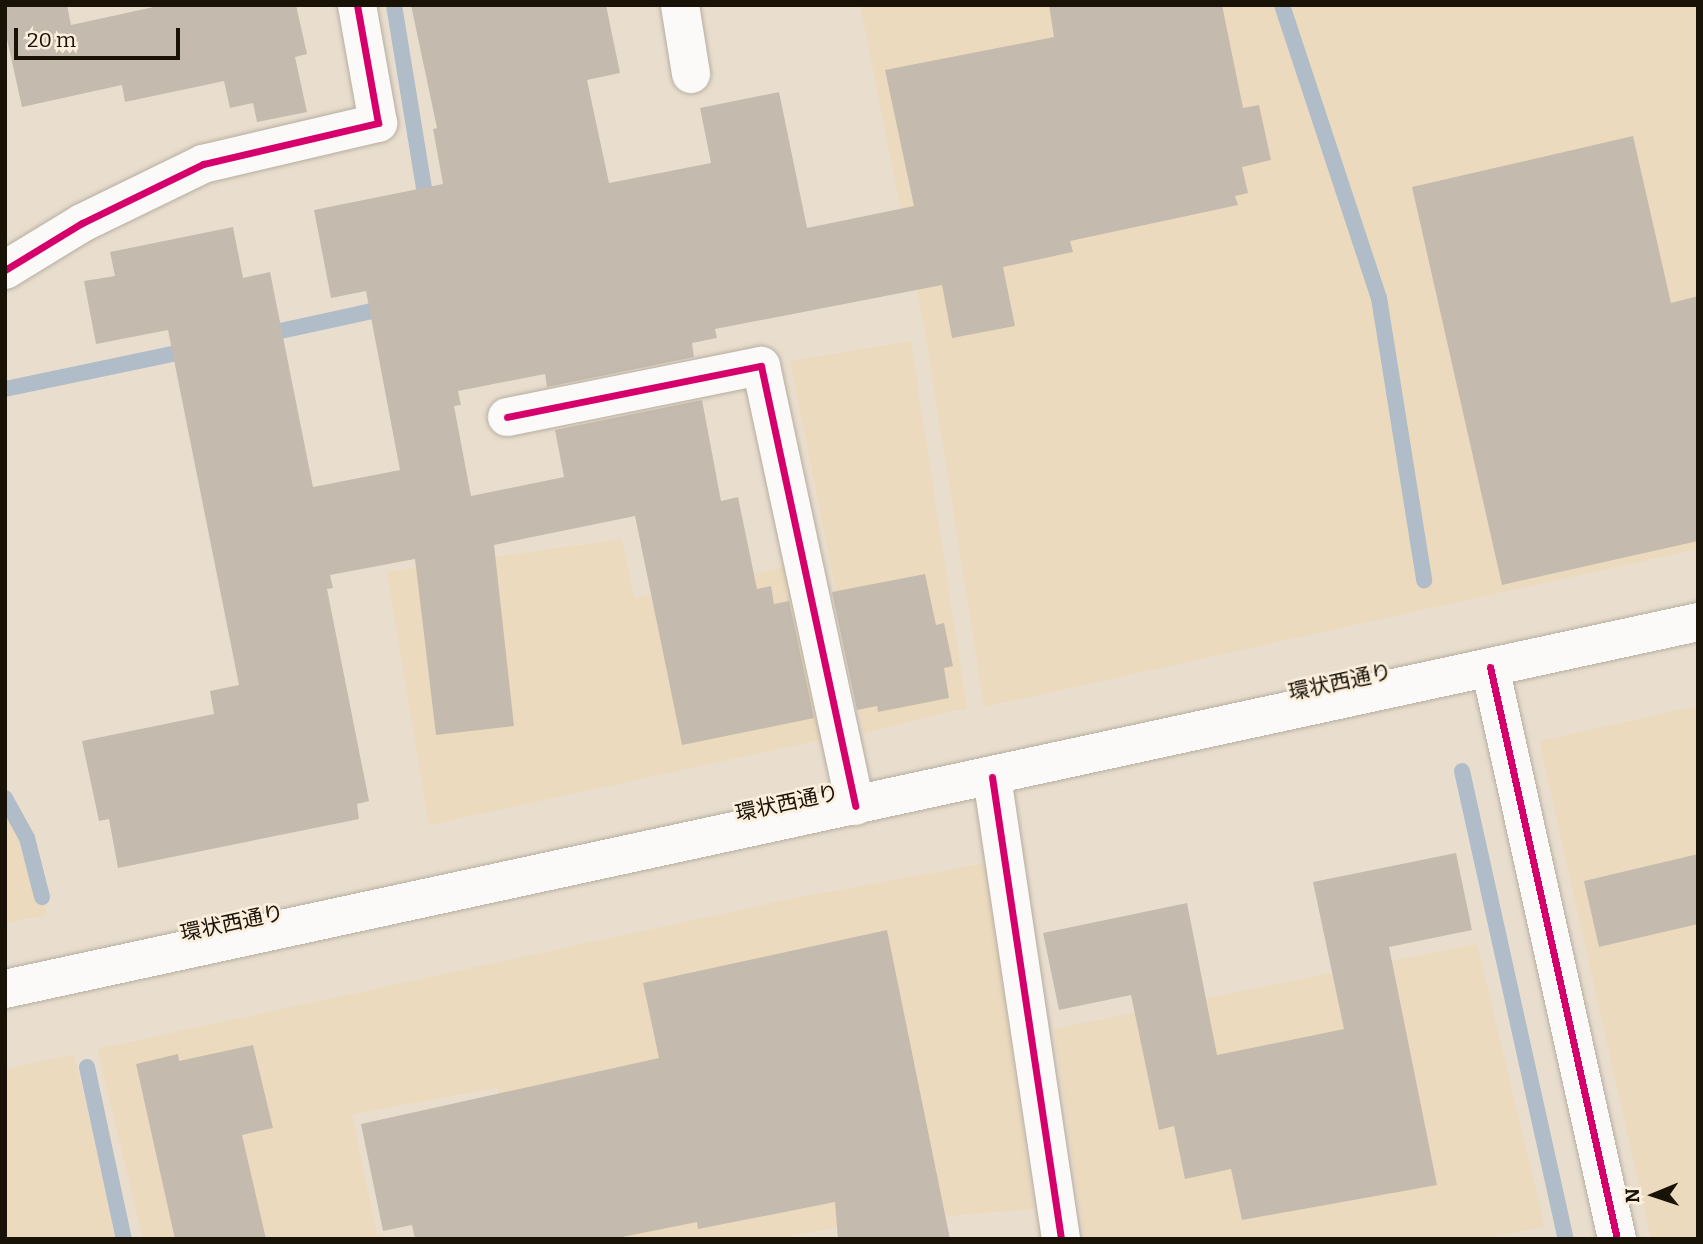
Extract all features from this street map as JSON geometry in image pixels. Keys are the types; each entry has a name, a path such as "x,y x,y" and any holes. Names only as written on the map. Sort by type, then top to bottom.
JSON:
{"main road":[{"path":"5,270 82,223 203,164 378,124 357,5"},
{"path":"680,5 691,74"},
{"path":"507,416 761,366 855,806"},
{"name":"環状西通り","path":"5,989 1698,622"},
{"path":"1490,667 1617,1239"},
{"path":"992,777 1061,1239"}],"shaded area":[{"path":"860,5 1698,5 1698,549 984,707 925,332"},
{"path":"911,341 967,708 864,733 790,361"},
{"path":"622,539 634,598 787,567 820,740 429,825 387,572"},
{"path":"1698,706 1698,1239 1651,1239 1539,741"},
{"path":"5,798 27,838 47,915 5,923"},
{"path":"985,863 1034,1209 859,1224 771,1239 530,1239 497,1088 352,1114 377,1234 400,1239 143,1239 97,1049 795,898"},
{"path":"1477,944 1545,1227 1479,1239 1084,1239 1054,1029"},
{"path":"74,1054 119,1239 5,1239 5,1069"}],"building":[{"path":"5,5 67,5 71,25 163,5 296,5 307,54 295,57 307,112 257,122 253,103 230,108 224,81 125,102 122,85 22,107 5,30"},
{"path":"411,5 606,5 620,73 587,80 609,183 711,163 700,108 779,92 807,228 914,206 885,70 1054,37 1049,5 1222,5 1243,108 1259,105 1271,160 1242,167 1248,193 1235,196 1238,205 1070,241 1073,252 1003,267 1015,326 952,338 942,285 715,329 717,338 692,343 694,357 547,387 545,374 458,391 461,405 454,406 471,496 564,477 555,430 702,400 721,501 738,497 757,589 771,586 774,604 789,601 814,718 682,745 635,516 494,545 514,726 436,735 415,559 330,575 333,588 327,589 369,801 357,804 359,819 118,868 109,819 99,821 82,741 214,714 210,691 239,685 168,330 96,344 84,281 115,276 110,252 233,227 243,278 270,272 313,487 400,470 366,291 331,298 314,210 443,184 433,129 437,128"},
{"path":"1633,136 1671,303 1698,296 1698,541 1502,585 1412,187"},
{"path":"925,574 936,625 944,623 953,666 944,668 949,698 878,712 877,706 857,710 832,592"},
{"path":"1456,853 1472,930 1389,947 1437,1185 1242,1220 1231,1169 1185,1179 1174,1126 1159,1130 1131,995 1059,1010 1043,933 1187,903 1217,1055 1344,1029 1313,882"},
{"path":"1698,854 1698,924 1599,947 1584,881"},
{"path":"887,930 950,1239 838,1239 835,1202 698,1229 697,1222 612,1239 415,1239 412,1225 383,1231 361,1124 659,1058 643,983"},
{"path":"253,1045 273,1128 242,1135 266,1239 175,1239 136,1064 178,1054 179,1061"}],"waterway":[{"path":"394,5 427,207"},
{"path":"1282,5 1379,298 1424,580"},
{"path":"262,335 390,307"},
{"path":"5,389 192,350"},
{"path":"1462,771 1566,1239"},
{"path":"5,798 27,838 42,897"},
{"path":"87,1067 124,1239"}],"cycle path":[{"path":"5,270 82,223 203,164 378,123 357,5"},
{"path":"507,417 761,366 855,806"},
{"path":"1490,667 1617,1239"},
{"path":"992,777 1061,1239"}]}
